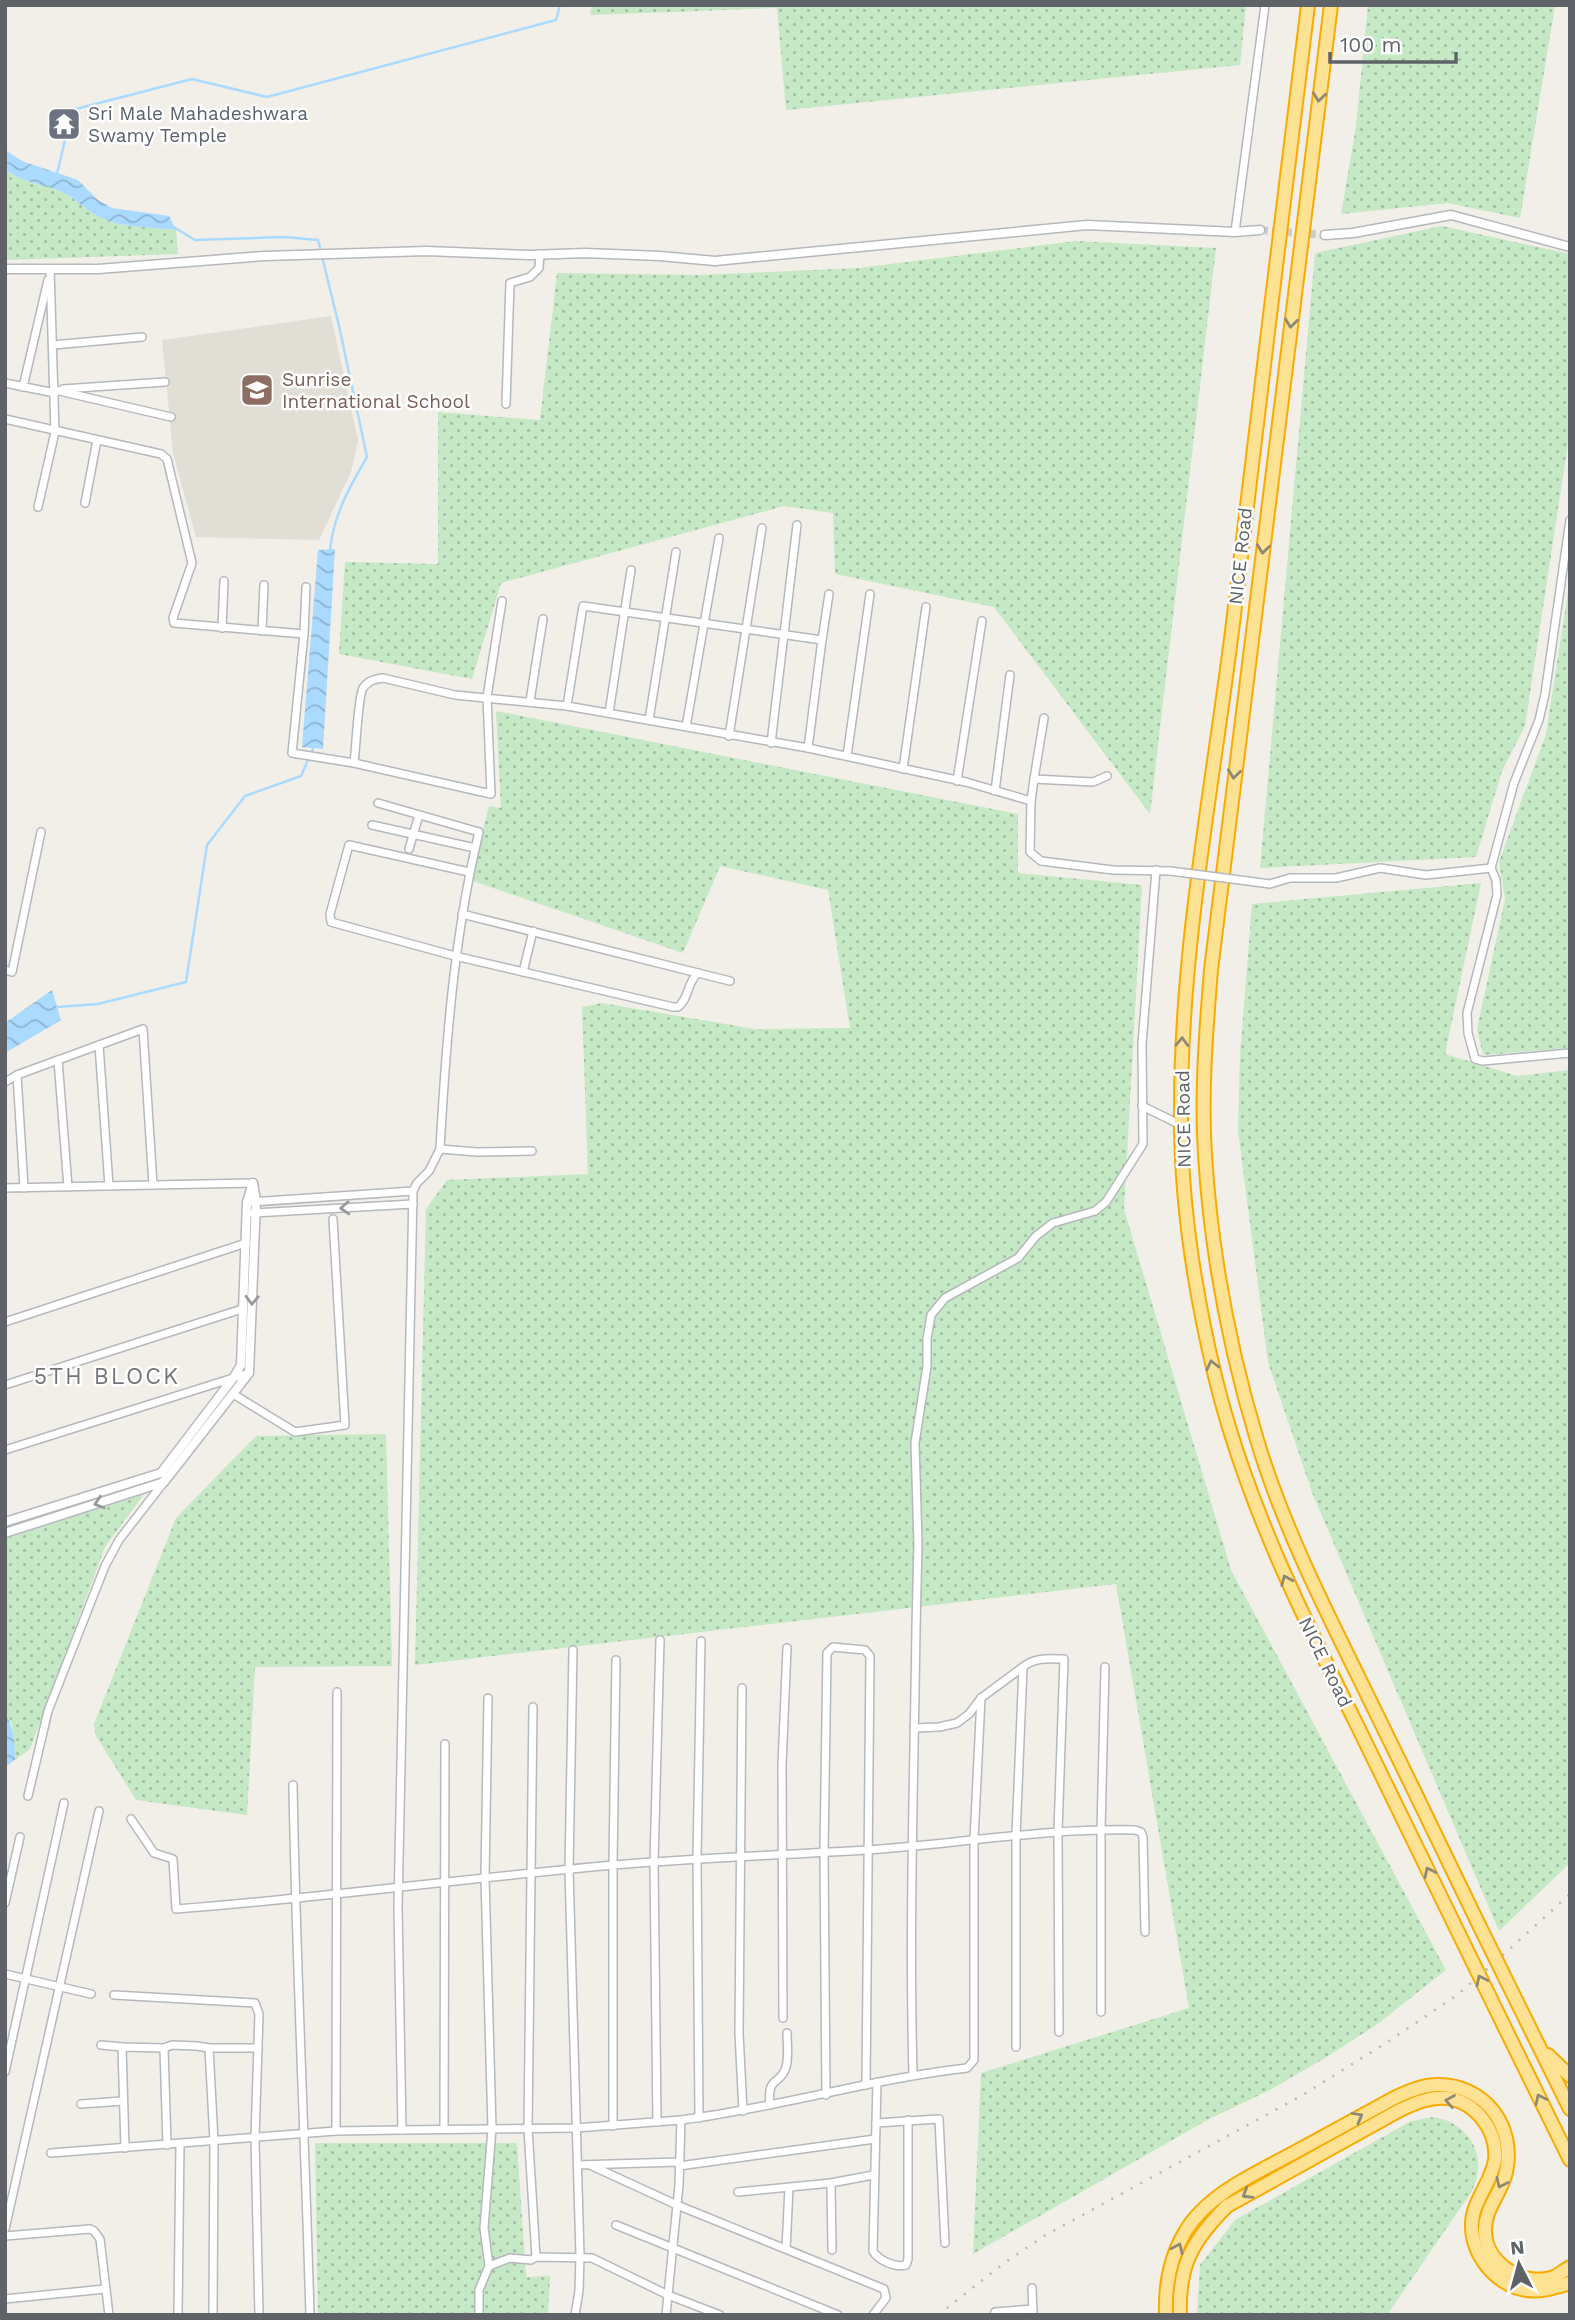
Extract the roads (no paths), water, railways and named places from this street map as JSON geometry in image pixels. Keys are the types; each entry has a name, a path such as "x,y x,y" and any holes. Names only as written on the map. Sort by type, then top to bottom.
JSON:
{"highway":[{"name":"NICE Road","path":"1308,5 1183,1019 1181,1125 1184,1185 1195,1280 1215,1377 1234,1447 1254,1504 1292,1591 1570,2160"},
{"name":"NICE Road","path":"1331,5 1210,970 1204,1070 1205,1153 1215,1250 1228,1330 1258,1442 1277,1497 1318,1593 1570,2109"},
{"path":"1541,2047 1570,2076"},
{"path":"1166,2315 1168,2278 1174,2254 1186,2230 1203,2210 1247,2179 1396,2096 1436,2084 1456,2086 1477,2096 1495,2113 1505,2130 1509,2153 1506,2175 1486,2214 1485,2234 1493,2256 1508,2270 1531,2279 1553,2278 1570,2267"},
{"path":"1180,2315 1182,2277 1191,2250 1206,2227 1227,2206 1401,2110 1423,2100 1446,2098 1465,2104 1483,2119 1494,2138 1495,2160 1490,2180 1473,2216 1473,2238 1478,2254 1504,2282 1525,2290 1546,2290 1570,2283"}],"street":[{"path":"1235,232 1265,5"},
{"path":"1325,235 1353,233 1451,215 1570,247"},
{"path":"5,269 98,269 264,256 426,251 585,253 725,260 1087,225 1235,232 1260,230"},
{"path":"506,404 510,283 530,277 539,268 540,254"},
{"path":"38,507 55,432 50,269"},
{"path":"23,387 50,269"},
{"path":"53,345 142,337"},
{"path":"55,391 165,382"},
{"path":"5,383 55,391 171,417"},
{"path":"5,419 161,454 167,459 192,563 173,618 174,623 304,634"},
{"path":"85,503 97,440"},
{"path":"1570,520 1545,694 1539,720 1514,783 1491,868 1496,880 1497,895 1467,1013 1468,1033 1475,1059 1482,1061 1570,1053"},
{"path":"771,743 797,525"},
{"path":"729,736 762,528"},
{"path":"686,727 719,538"},
{"path":"649,720 676,552"},
{"path":"609,713 631,570"},
{"path":"222,628 224,581"},
{"path":"262,631 264,585"},
{"path":"306,587 292,753 354,763 491,794 487,697 502,601"},
{"path":"808,748 829,594"},
{"path":"847,756 870,594"},
{"path":"567,706 583,606 822,640"},
{"path":"903,769 926,607"},
{"path":"530,701 543,619"},
{"path":"957,781 982,621"},
{"path":"995,792 1010,675"},
{"path":"354,763 360,695 364,685 383,678 455,695 567,706 808,748 957,781 1031,802"},
{"path":"1044,718 1031,802 1030,852 1041,861 1113,870 1170,871 1270,884 1290,878 1336,877 1380,868 1426,875 1491,868"},
{"path":"1034,779 1093,782 1107,776"},
{"path":"378,803 479,832 469,872 455,956 440,1149 429,1171 413,1191 398,1887 402,2130"},
{"path":"409,849 419,815"},
{"path":"372,825 475,848"},
{"path":"5,970 12,972 41,832"},
{"path":"469,872 349,845 330,914 331,922 455,956 678,1007 683,1004 693,976 698,973"},
{"path":"913,2074 911,2015 914,1728 918,1596 915,1443 927,1366 927,1339 931,1315 945,1298 1018,1258 1037,1236 1053,1223 1095,1211 1106,1202 1143,1144 1142,1044 1157,870"},
{"path":"462,914 730,981"},
{"path":"523,972 533,932"},
{"path":"5,1082 17,1075 143,1029 153,1185"},
{"path":"99,1045 110,1186"},
{"path":"58,1060 68,1187"},
{"path":"17,1075 24,1188"},
{"path":"1143,1106 1181,1125"},
{"path":"440,1149 477,1152 531,1151"},
{"path":"5,1188 253,1183 249,1373 119,1540 105,1566 48,1711 28,1796"},
{"path":"252,1201 413,1191"},
{"path":"251,1213 413,1204"},
{"path":"5,1522 161,1472 241,1365 246,1243 251,1213"},
{"path":"233,1394 296,1432 345,1425 333,1219"},
{"path":"5,1322 246,1243"},
{"path":"5,1385 242,1309"},
{"path":"5,1450 249,1373"},
{"path":"161,1472 164,1482"},
{"path":"5,1532 164,1482"},
{"path":"657,2122 654,1862 660,1640"},
{"path":"699,2118 697,1859 701,1641"},
{"path":"826,2095 824,1852 827,1653 833,1647 864,1650 870,1656 866,2085"},
{"path":"783,2018 782,1765 787,1648"},
{"path":"573,1650 569,1870 580,2256 575,2315"},
{"path":"914,1728 957,1723 969,1714 981,1698 1030,1661 1064,1659 1058,1831 1059,2032"},
{"path":"613,2126 616,1660"},
{"path":"1016,2047 1016,1836 1023,1667"},
{"path":"1101,2012 1101,1830 1105,1667"},
{"path":"742,1688 739,2033 743,2111"},
{"path":"336,2131 337,1692"},
{"path":"479,2315 480,2290 489,2266 484,2228 492,2129 485,1878 488,1698"},
{"path":"51,2153 336,2131 576,2128 681,2120 826,2095 913,2074 967,2068 974,2060 974,1840 981,1698"},
{"path":"533,1707 528,2129 536,2257"},
{"path":"444,2129 445,1744"},
{"path":"293,1785 310,2315"},
{"path":"5,2072 64,1804"},
{"path":"5,2229 99,1811"},
{"path":"131,1819 154,1853 173,1859 176,1909 295,1900 613,1865 867,1850 1058,1831 1135,1830 1143,1836 1145,1932"},
{"path":"5,1903 20,1837"},
{"path":"5,1974 91,1994"},
{"path":"114,1995 255,2003 259,2014 256,2138 259,2315"},
{"path":"770,2105 770,2084 783,2074 787,2065 787,2033"},
{"path":"101,2045 164,2049 172,2045 258,2048"},
{"path":"122,2047 125,2148"},
{"path":"209,2048 214,2141 213,2315"},
{"path":"164,2049 167,2145"},
{"path":"877,2082 873,2175 874,2254 896,2266 906,2265 908,2259 908,2120"},
{"path":"81,2104 123,2101"},
{"path":"876,2123 936,2118 940,2122 945,2243"},
{"path":"666,2315 677,2205 681,2120"},
{"path":"578,2165 679,2164 875,2139"},
{"path":"178,2315 180,2144"},
{"path":"590,2165 677,2205 884,2289 887,2296 873,2315"},
{"path":"738,2192 831,2183 873,2175"},
{"path":"831,2183 832,2250"},
{"path":"786,2249 789,2188"},
{"path":"616,2225 838,2315"},
{"path":"5,2236 90,2229 94,2231 100,2239 109,2315"},
{"path":"489,2266 510,2258 592,2258 668,2295 720,2315"},
{"path":"994,2315 995,2312 1033,2312 1032,2288"},
{"path":"5,2298 105,2289"}],"water":[{"path":"5,150 22,161 78,180 98,200 112,208 169,216 176,230 135,226 105,219 65,193 24,180 5,169"},
{"path":"335,549 323,749 302,747 318,550"},
{"path":"52,990 61,1020 5,1053 5,1023"},
{"path":"5,1712 13,1736 15,1760 5,1767"}],"waterway":[{"path":"57,174 72,110 192,79 267,97 556,20 560,5"},
{"path":"172,226 195,240 284,237 318,240 367,457 338,514 330,551"},
{"path":"57,1007 98,1004 186,982 207,845 245,796 301,776 314,746"}],"tunnel":[{"path":"1260,230 1325,235"}],"railway":[{"path":"938,2315 1044,2236 1301,2096 1386,2043 1457,1995 1570,1894"}],"place":[{"name":"Sri Male Mahadeshwara Swamy Temple","path":"64,124"},
{"name":"Sunrise International School","path":"257,390"}],"district":[{"name":"5TH BLOCK","path":"107,1376"}]}
